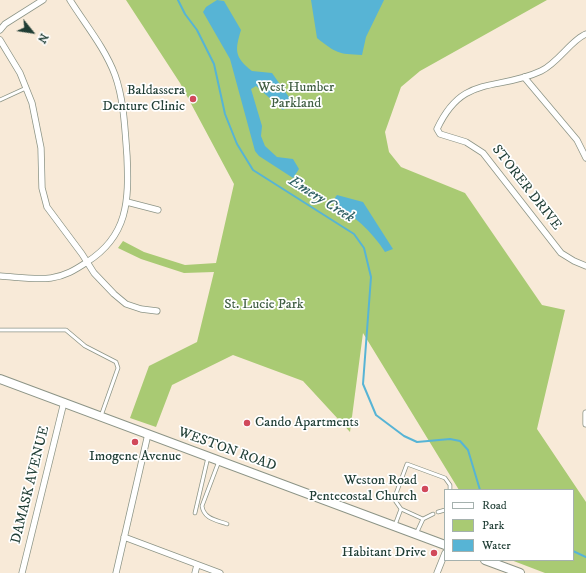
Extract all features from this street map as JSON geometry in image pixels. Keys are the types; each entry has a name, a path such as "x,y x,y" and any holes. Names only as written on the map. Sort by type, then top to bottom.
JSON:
{"main road":[{"name":"WESTON ROAD","path":"0,379 444,545"},
{"path":"489,561 520,573"}],"street":[{"path":"0,30 5,24 43,0"},
{"path":"0,276 50,278 74,272 100,254 115,235 124,217 128,187 126,137 122,103 115,76 104,53 70,0"},
{"name":"STORER DRIVE","path":"586,34 579,38 554,62 542,70 524,77 483,86 465,93 450,106 437,131 447,137 473,145 483,153 561,253 586,266"},
{"path":"0,40 27,87 32,103 41,148 42,188 44,201 88,262 94,273 114,294 126,304 141,309 156,311"},
{"path":"524,77 577,140 586,158"},
{"path":"127,202 158,210"},
{"name":"DAMASK AVENUE","path":"22,573 64,402"},
{"path":"586,413 586,424"},
{"path":"116,573 148,434"},
{"path":"124,537 220,573"},
{"path":"437,573 444,556"},
{"path":"196,573 197,564"}],"lane":[{"path":"0,100 27,87"},
{"path":"0,330 66,330 85,346 116,362 118,368 101,416"},
{"path":"195,513 208,457"},
{"path":"219,461 202,506 205,516 227,524"},
{"path":"423,519 400,509 394,499 407,464 445,478 450,485 450,489"},
{"path":"395,526 400,509"},
{"path":"438,512 444,510"},
{"path":"416,534 423,519 434,514"}],"green space":[{"name":"West Humber Parkland","path":"126,0 547,0 420,71 401,87 385,132 389,152 401,167 465,193 542,305 565,310 537,429 586,502 586,573 545,573 514,561 574,561 574,489 458,489 363,333 350,432 303,381 233,355 172,385 156,427 130,418 149,366 197,342 214,272 184,273 141,259 118,248 123,241 144,252 185,265 216,263 234,184 180,83"}],"water":[{"path":"217,0 224,1 241,30 237,48 242,62 252,71 272,73 291,100 283,110 256,86 251,89 262,126 261,136 265,146 277,157 293,159 299,169 293,178 259,156 255,151 230,59 203,12 206,7"},
{"path":"311,0 384,0 366,37 362,55 338,52 317,38"},
{"path":"337,195 363,202 393,249 385,252 380,244 362,224 332,202"}],"waterway":[{"name":"Emery Creek","path":"178,0 185,14 197,30 214,64 225,114 237,144 253,170 354,234 364,248 371,277 363,384 376,415 404,436 417,442 450,439 460,441 468,450 480,489"},
{"name":"Emery Creek","path":"574,551 586,557"}],"place":[{"name":"Baldassera Denture Clinic","path":"193,99"},
{"name":"Cando Apartments","path":"247,423"},
{"name":"Imogene Avenue","path":"135,442"},
{"name":"Weston Road Pentecostal Church","path":"425,489"},
{"name":"Habitant Drive","path":"434,553"}],"park label":[{"name":"St. Lucie Park","path":"264,305"}]}
